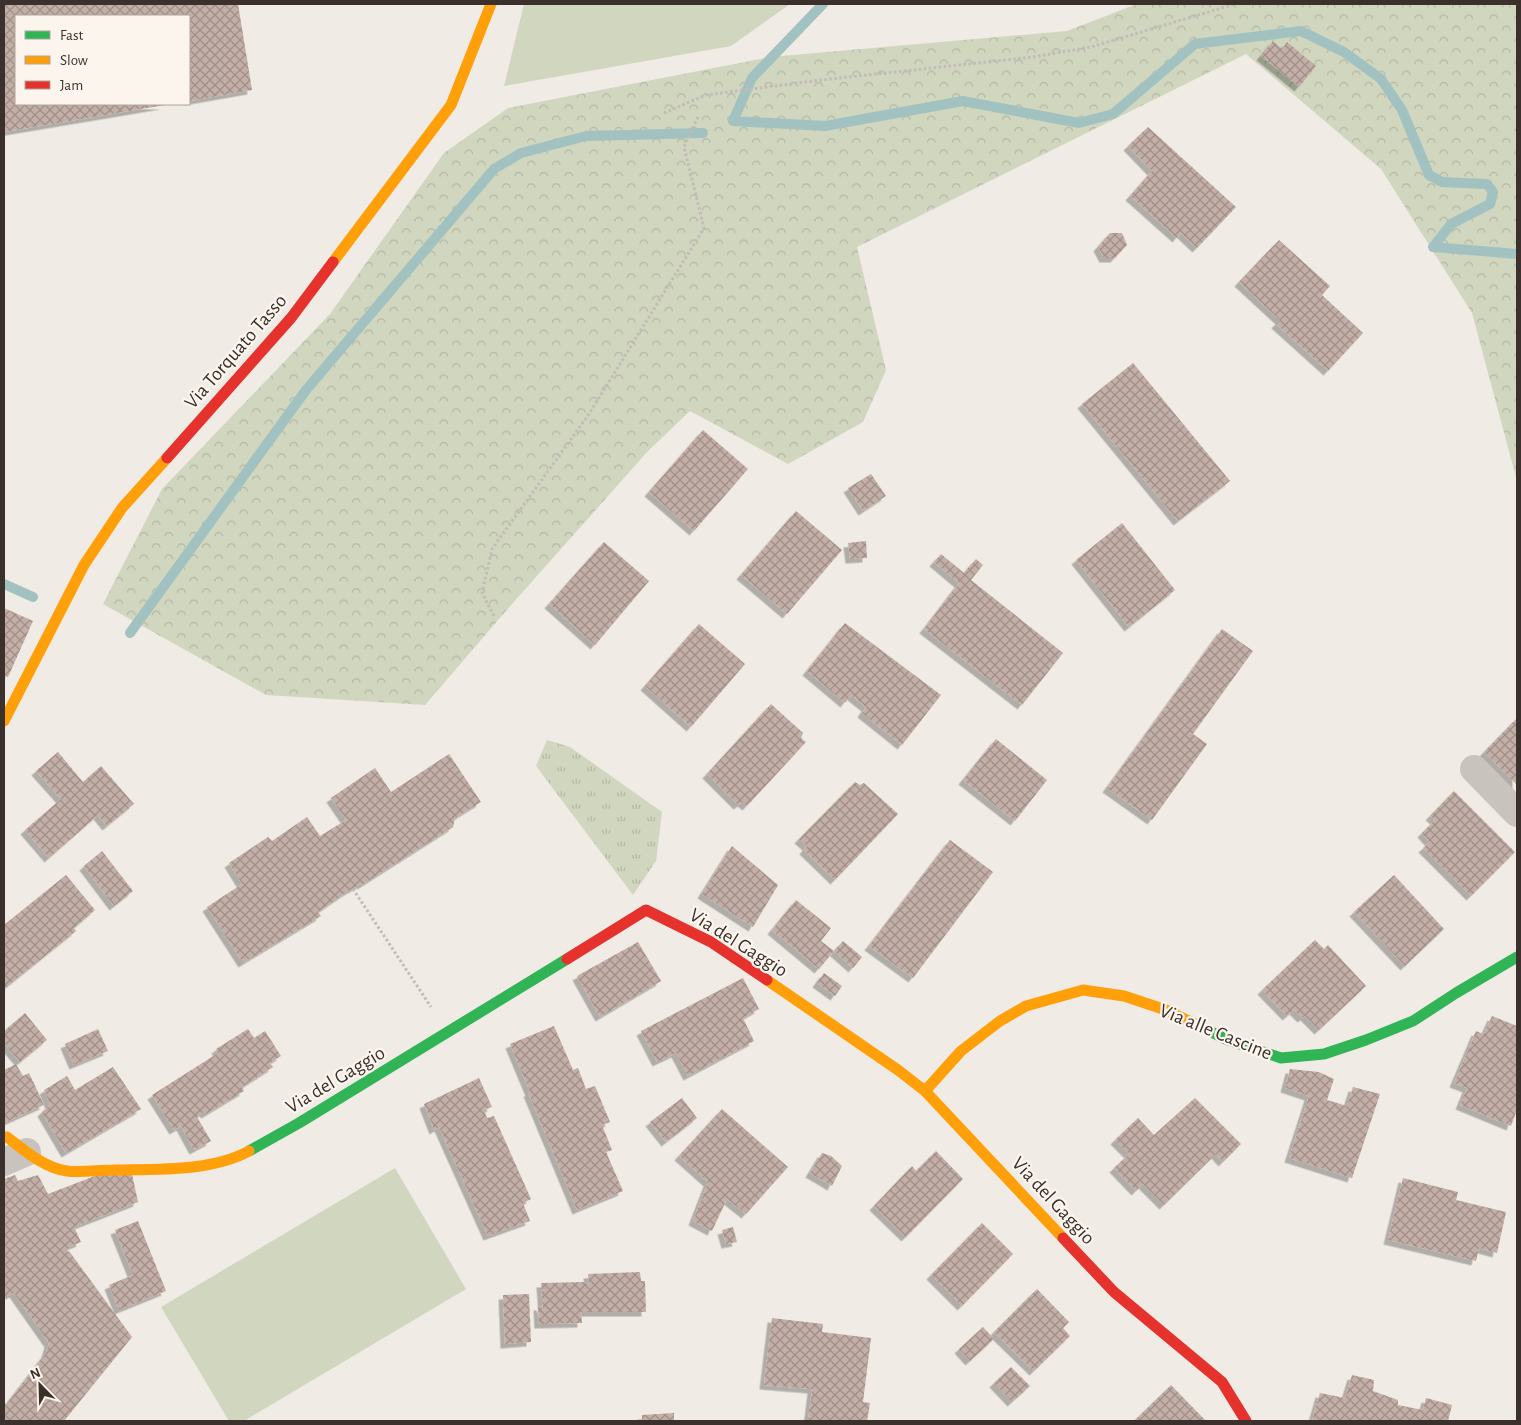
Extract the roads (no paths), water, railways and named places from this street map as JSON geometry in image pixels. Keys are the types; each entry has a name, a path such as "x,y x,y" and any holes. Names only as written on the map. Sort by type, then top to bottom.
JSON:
{"street":[{"name":"Via Torquato Tasso","path":"4,721 84,566 122,508 291,318 451,105 490,4"},
{"path":"1474,769 1517,813"},
{"name":"Via del Gaggio","path":"15,1157 67,1171 175,1168 208,1164 238,1157 299,1123 646,910 711,942 898,1070 925,1091 1114,1292 1222,1382 1246,1421"},
{"name":"Via alle Cascine","path":"925,1091 961,1051 1000,1020 1026,1006 1083,990 1124,996 1166,1010 1228,1040 1281,1058 1324,1054 1413,1021 1517,957"},
{"path":"4,1137 7,1137 15,1157"}],"waterway":[{"path":"823,4 752,78 733,121 825,126 963,101 1079,123 1113,114 1195,44 1301,31 1344,52 1381,79 1402,110 1429,175 1442,182 1487,184 1493,192 1490,204 1451,224 1433,247 1517,254"},
{"path":"130,633 306,390 494,169 521,153 586,136 703,133"},
{"path":"4,584 33,597"}]}
